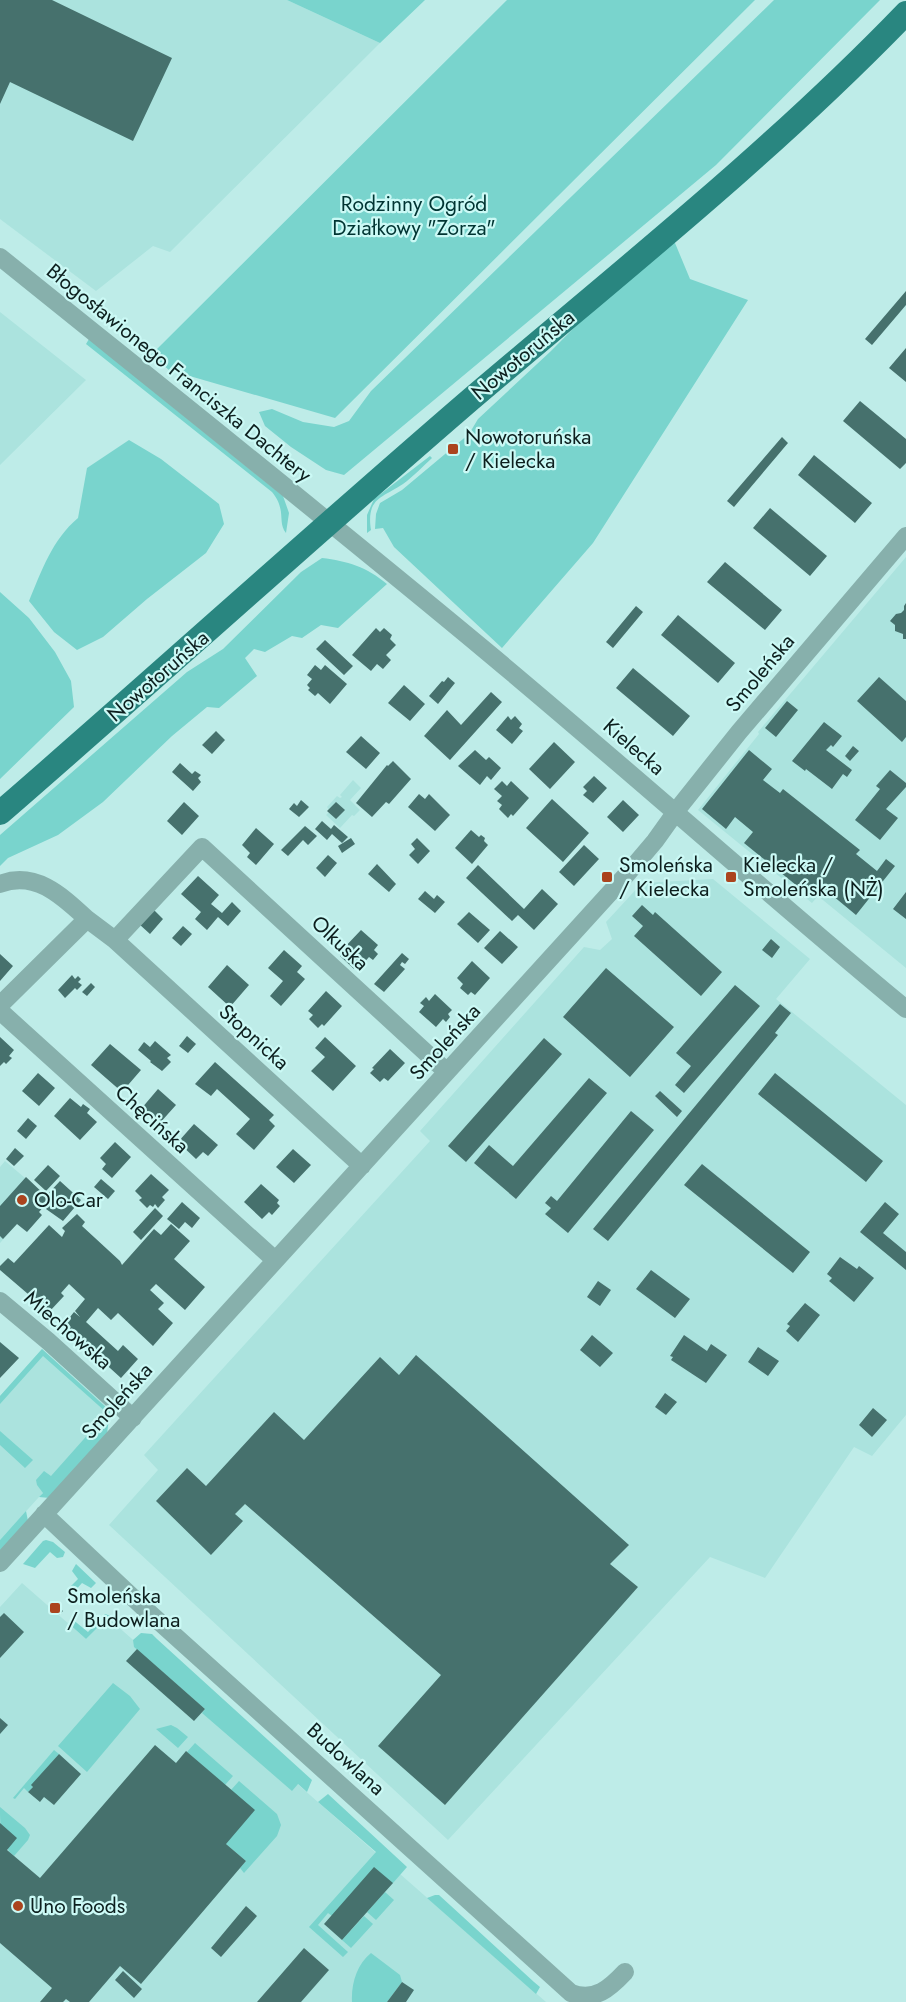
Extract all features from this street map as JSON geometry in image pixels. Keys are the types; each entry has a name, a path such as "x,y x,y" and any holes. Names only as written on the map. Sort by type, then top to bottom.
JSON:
{"main road":[{"name":"Nowotoruńska","path":"0,813 418,445 721,187 906,13"}],"street":[{"name":"Błogosławionego Franciszka Dachtery","path":"0,257 330,522"},
{"name":"Kielecka","path":"330,522 494,658 906,1009"},
{"name":"Smoleńska","path":"0,1563 613,890 739,732 906,536"},
{"name":"Olkuska","path":"115,940 202,847 447,1072"},
{"name":"Stopnicka","path":"0,884 12,879 26,879 38,883 63,898 115,940 362,1166"},
{"path":"0,1005 87,919"},
{"name":"Chęcińska","path":"0,1011 275,1260"},
{"name":"Miechowska","path":"0,1301 133,1418"},
{"name":"Budowlana","path":"44,1514 144,1608 571,1993 579,1997 592,1997 606,1992 625,1972"}],"shaded area":[{"path":"0,0 287,0 380,43 170,252 153,246 96,291 0,219"},
{"path":"0,312 86,380 0,465"},
{"path":"906,557 906,968 818,896 812,903 698,810 759,734 758,732"},
{"path":"353,780 361,788 350,800 360,810 340,828 326,815 330,811 327,807 337,796 342,797 340,795"},
{"path":"713,879 810,959 776,999 906,1105 906,1415 872,1456 854,1447 765,1578 710,1557 448,1840 109,1525 158,1470 144,1455 430,1141 420,1131 584,947 600,950 612,939 606,922 642,883"},
{"path":"5,1161 44,1194 0,1243 0,1167"},
{"path":"42,1349 107,1407 107,1422 0,1540 0,1396"},
{"path":"22,1583 86,1639 107,1617 546,2002 0,2002 0,1607"}],"green space":[{"path":"287,0 425,0 380,43"},
{"name":"Rodzinny Ogród Działkowy \"Zorza\"","path":"507,0 755,0 335,418 169,370 151,355"},
{"path":"774,0 880,0 716,165 344,475 326,470 291,447 265,426 259,412 272,409 303,422 334,427 349,421 371,391"},
{"path":"670,231 690,279 748,300 593,543 502,648 394,547 383,528 375,529 376,514 380,503 402,490 469,434 478,419 551,351"},
{"path":"89,339 283,496 289,513 286,533 283,529 277,498 272,492 86,344"},
{"path":"129,440 161,459 219,504 224,524 206,553 103,637 77,650 54,632 29,601 54,546 78,518 87,468"},
{"path":"430,456 432,458 403,484 377,500 371,511 371,530 367,533 367,515 374,499"},
{"path":"322,558 356,566 372,573 387,584 338,628 321,625 302,638 292,636 265,652 254,649 245,658 257,676 219,708 207,707 172,736 103,802 58,835 8,858 0,866 0,835 187,672 223,649 301,572"},
{"path":"0,592 29,618 55,652 71,681 74,707 0,779"},
{"path":"42,1349 110,1411 107,1434 50,1498 39,1497 43,1493 36,1480 44,1471 51,1476 107,1413 43,1356 0,1404 0,1396"},
{"path":"0,1431 33,1460 25,1468 0,1445"},
{"path":"26,1511 28,1521 0,1553 0,1540"},
{"path":"43,1541 53,1542 65,1552 63,1557 57,1558 50,1552 35,1568 23,1564"},
{"path":"76,1564 96,1583 91,1588 82,1583 73,1593 68,1589 78,1579 72,1571"},
{"path":"105,1614 114,1617 111,1621 107,1618 86,1639 68,1623 72,1619 88,1632"},
{"path":"141,1633 152,1634 312,1780 307,1792 298,1784 292,1791 202,1713 205,1709 134,1647 133,1640"},
{"path":"113,1683 130,1696 140,1709 87,1772 58,1746"},
{"path":"171,1725 188,1737 178,1748 156,1729"},
{"path":"195,1743 233,1776 225,1785 187,1752"},
{"path":"54,1750 59,1754 32,1785 33,1787 28,1792 24,1788 15,1799 13,1798"},
{"path":"239,1781 277,1814 281,1825 277,1836 244,1873 240,1868 246,1861 226,1844 231,1790"},
{"path":"328,1794 407,1867 393,1883 332,1916 328,1913 318,1925 348,1952 343,1957 309,1927 376,1852 318,1802"},
{"path":"0,1807 30,1835 14,1856 3,1840"},
{"path":"385,1892 394,1900 376,1920 367,1912"},
{"path":"439,1895 540,1987 536,1994 427,1898"},
{"path":"364,1916 373,1924 351,1948 342,1940"},
{"path":"371,1953 400,1975 402,1982 387,2002 352,2002 356,1975 362,1963"}],"building":[{"path":"0,0 52,0 172,58 133,141 10,82 0,104"},
{"path":"906,291 906,305 872,345 865,339"},
{"path":"906,348 906,382 889,368"},
{"path":"860,401 906,439 906,463 900,469 843,421"},
{"path":"782,437 788,443 734,507 727,501"},
{"path":"814,455 872,503 855,523 798,475"},
{"path":"770,508 827,556 810,576 753,528"},
{"path":"725,562 782,610 765,630 707,582"},
{"path":"906,603 906,639 903,639 903,634 895,631 895,625 890,621 904,610"},
{"path":"636,606 643,612 613,648 606,642"},
{"path":"678,615 735,663 718,683 661,635"},
{"path":"376,628 380,632 384,628 392,635 390,639 396,645 386,655 391,660 383,669 377,664 371,671 352,655"},
{"path":"325,640 353,666 344,675 316,649"},
{"path":"315,665 321,670 325,665 347,684 330,704 318,693 315,696 308,690 310,688 307,685 312,679 307,675"},
{"path":"633,668 690,716 673,736 616,688"},
{"path":"448,677 455,683 438,704 429,696"},
{"path":"879,677 906,701 906,737 902,742 857,701"},
{"path":"404,685 425,704 410,721 388,703"},
{"path":"491,692 502,702 450,760 424,736 447,710 461,725"},
{"path":"787,701 798,710 776,737 765,728"},
{"path":"508,716 511,720 515,716 522,724 519,728 523,731 512,744 496,730"},
{"path":"824,722 842,736 833,747 831,745 826,750 852,770 847,777 843,774 832,789 792,761"},
{"path":"216,731 225,740 212,754 202,745"},
{"path":"361,736 380,753 366,769 346,752"},
{"path":"554,742 575,762 550,789 529,769"},
{"path":"853,746 859,751 850,761 845,756"},
{"path":"475,750 486,760 489,757 501,768 491,780 487,776 480,785 458,766"},
{"path":"749,750 772,769 763,780 780,793 783,789 860,850 856,854 877,871 886,859 895,866 856,915 821,886 812,898 744,843 753,832 735,817 726,829 702,809"},
{"path":"393,761 411,779 389,804 386,802 372,817 356,803 387,765"},
{"path":"180,763 192,774 195,771 201,775 198,778 201,782 193,791 172,772"},
{"path":"890,770 906,783 906,787 886,809 898,818 880,840 855,820 880,789 876,786"},
{"path":"594,776 607,788 593,803 583,795 587,791 583,787"},
{"path":"502,781 507,786 511,781 529,798 513,816 511,814 508,818 499,809 502,805 497,801 502,796 494,789"},
{"path":"419,794 425,799 429,794 450,815 435,831 408,807"},
{"path":"552,799 589,833 563,862 526,828"},
{"path":"301,800 309,807 299,817 289,809 294,803 297,806"},
{"path":"623,800 639,815 623,832 607,817"},
{"path":"184,802 199,816 182,835 167,821"},
{"path":"336,802 345,810 336,819 327,811"},
{"path":"322,821 331,829 334,825 348,837 342,843 332,834 327,840 315,829"},
{"path":"305,826 317,836 308,845 303,840 288,856 281,850"},
{"path":"256,828 274,844 256,865 247,857 250,853 242,845"},
{"path":"471,830 479,837 481,835 485,838 484,841 488,845 472,864 455,848"},
{"path":"351,838 355,844 342,853 338,846"},
{"path":"417,838 430,851 418,864 409,855 415,849 411,844"},
{"path":"584,845 599,859 574,886 559,872"},
{"path":"328,855 337,863 325,877 316,868"},
{"path":"377,864 396,884 389,892 368,874"},
{"path":"478,865 524,909 542,889 558,904 534,930 518,915 512,921 466,878"},
{"path":"198,876 219,895 211,904 222,913 232,902 241,911 228,926 218,917 207,930 195,919 201,912 181,894"},
{"path":"425,891 434,899 437,895 445,902 435,913 418,899"},
{"path":"906,892 906,919 893,909"},
{"path":"642,905 653,915 655,912 722,972 701,996 634,936 643,926 632,916"},
{"path":"153,909 163,919 150,934 139,924"},
{"path":"469,912 490,930 478,943 457,924"},
{"path":"183,926 192,934 181,946 172,938"},
{"path":"361,930 378,945 374,950 378,954 373,960 369,957 362,965 360,963 354,969 340,956 343,949"},
{"path":"500,931 518,947 502,964 484,948"},
{"path":"771,939 780,947 772,958 762,950"},
{"path":"284,950 302,966 297,972 305,979 281,1006 270,996 283,981 268,968"},
{"path":"402,953 409,959 405,964 402,962 400,965 405,969 384,992 374,984"},
{"path":"0,954 13,966 0,981"},
{"path":"472,961 490,978 475,995 471,992 468,995 460,988 463,984 457,978"},
{"path":"227,965 249,985 230,1007 208,987"},
{"path":"606,968 674,1027 630,1077 563,1017"},
{"path":"72,975 75,979 78,976 81,979 78,982 82,985 77,990 75,988 65,998 58,990"},
{"path":"91,983 95,987 87,996 82,992"},
{"path":"735,985 760,1006 684,1093 675,1085 691,1066 676,1053"},
{"path":"326,991 342,1006 324,1026 322,1024 318,1028 309,1019 313,1015 308,1011"},
{"path":"435,994 452,1010 446,1022 443,1019 436,1027 419,1012 424,1006 420,1003 426,997 429,1001"},
{"path":"780,1004 791,1013 775,1033 778,1035 608,1241 593,1229"},
{"path":"187,1036 196,1044 188,1053 179,1046"},
{"path":"0,1037 14,1050 9,1056 12,1058 0,1066"},
{"path":"325,1037 356,1066 333,1091 311,1071 325,1057 315,1048"},
{"path":"544,1038 562,1054 466,1162 448,1146"},
{"path":"155,1041 171,1055 167,1058 171,1062 162,1071 138,1050 144,1042 150,1047"},
{"path":"110,1044 141,1070 122,1092 91,1065"},
{"path":"390,1049 405,1063 388,1081 384,1078 380,1082 370,1073"},
{"path":"215,1062 274,1115 269,1120 275,1126 254,1150 236,1134 250,1119 217,1089 211,1096 195,1084"},
{"path":"38,1073 55,1088 39,1106 22,1091"},
{"path":"775,1073 883,1161 866,1182 758,1094"},
{"path":"589,1078 607,1093 516,1199 474,1163 489,1145 513,1166"},
{"path":"158,1089 176,1105 159,1124 141,1109"},
{"path":"660,1091 682,1111 677,1117 655,1096"},
{"path":"70,1098 81,1107 83,1104 90,1109 87,1113 97,1122 80,1140 54,1116"},
{"path":"631,1111 654,1130 568,1233 545,1214 551,1208 545,1203 551,1196 557,1201"},
{"path":"28,1118 37,1126 26,1139 17,1131"},
{"path":"194,1124 218,1145 208,1156 203,1152 196,1159 178,1142"},
{"path":"115,1142 131,1157 112,1178 102,1169 106,1164 100,1158"},
{"path":"15,1148 24,1156 14,1166 6,1159"},
{"path":"293,1149 311,1165 294,1183 276,1167"},
{"path":"702,1164 810,1252 793,1273 684,1185"},
{"path":"48,1165 60,1176 46,1191 34,1180"},
{"path":"151,1174 169,1190 162,1197 165,1200 158,1208 155,1204 147,1208 139,1200 142,1198 135,1191"},
{"path":"26,1177 46,1196 60,1181 81,1200 63,1221 46,1209 45,1205 39,1212 42,1215 27,1232 17,1224 3,1239 0,1236 0,1206"},
{"path":"101,1179 115,1191 108,1199 94,1187"},
{"path":"261,1184 279,1200 277,1203 280,1206 272,1215 269,1212 262,1219 244,1202"},
{"path":"182,1202 200,1218 192,1228 185,1222 179,1229 167,1219"},
{"path":"885,1202 899,1214 883,1233 906,1252 906,1270 860,1232"},
{"path":"155,1208 163,1216 141,1240 133,1232"},
{"path":"77,1214 85,1222 82,1226 122,1265 154,1229 161,1235 171,1224 190,1241 174,1259 205,1287 185,1310 156,1284 150,1290 164,1303 158,1309 173,1323 153,1346 118,1313 111,1320 98,1308 86,1322 118,1351 123,1345 138,1359 121,1378 68,1330 71,1327 66,1322 74,1312 80,1317 75,1311 85,1299 69,1284 61,1293 64,1296 49,1312 0,1270 0,1266 8,1258 14,1263 49,1225 62,1237 65,1231 62,1228"},
{"path":"840,1257 857,1269 859,1266 874,1278 854,1302 829,1281 832,1278 827,1274"},
{"path":"651,1270 690,1299 675,1318 636,1289"},
{"path":"598,1281 611,1290 600,1306 587,1297"},
{"path":"805,1303 820,1315 798,1342 786,1331 790,1326 787,1324"},
{"path":"592,1335 613,1353 600,1367 580,1350"},
{"path":"684,1335 707,1351 711,1344 727,1355 706,1383 671,1360 673,1357 670,1356"},
{"path":"0,1342 19,1358 0,1378"},
{"path":"758,1347 779,1361 768,1376 748,1362"},
{"path":"416,1355 629,1545 610,1564 638,1587 445,1805 378,1746 441,1675 245,1504 235,1514 243,1521 211,1555 156,1501 187,1468 206,1486 274,1412 304,1440 380,1357 399,1375"},
{"path":"665,1393 677,1402 666,1415 655,1407"},
{"path":"873,1408 887,1420 872,1437 859,1425"},
{"path":"52,1602 63,1611 59,1615 48,1606"},
{"path":"4,1613 24,1632 0,1658 0,1617"},
{"path":"137,1649 205,1709 194,1721 126,1661"},
{"path":"0,1718 8,1725 0,1734"},
{"path":"155,1745 176,1763 186,1751 255,1810 226,1844 246,1861 141,1984 120,1966 89,2002 70,2002 66,1999 63,2002 40,2002 52,1988 0,1943 0,1823 17,1838 7,1850 40,1878"},
{"path":"59,1754 81,1774 54,1805 44,1797 40,1802 28,1792 33,1787 31,1785"},
{"path":"374,1867 393,1883 342,1940 324,1924"},
{"path":"246,1906 257,1916 221,1957 211,1948"},
{"path":"304,1948 329,1970 301,2002 257,2002"},
{"path":"123,1971 142,1989 134,1998 115,1980"},
{"path":"402,1982 414,1990 406,2002 387,2002"}],"place":[{"name":"Nowotoruńska / Kielecka","path":"453,449"},
{"name":"Smoleńska / Kielecka","path":"607,877"},
{"name":"Kielecka / Smoleńska (NŻ)","path":"731,877"},
{"name":"Olo-Car","path":"22,1200"},
{"name":"Smoleńska / Budowlana","path":"55,1608"},
{"name":"Uno Foods","path":"18,1906"}]}
